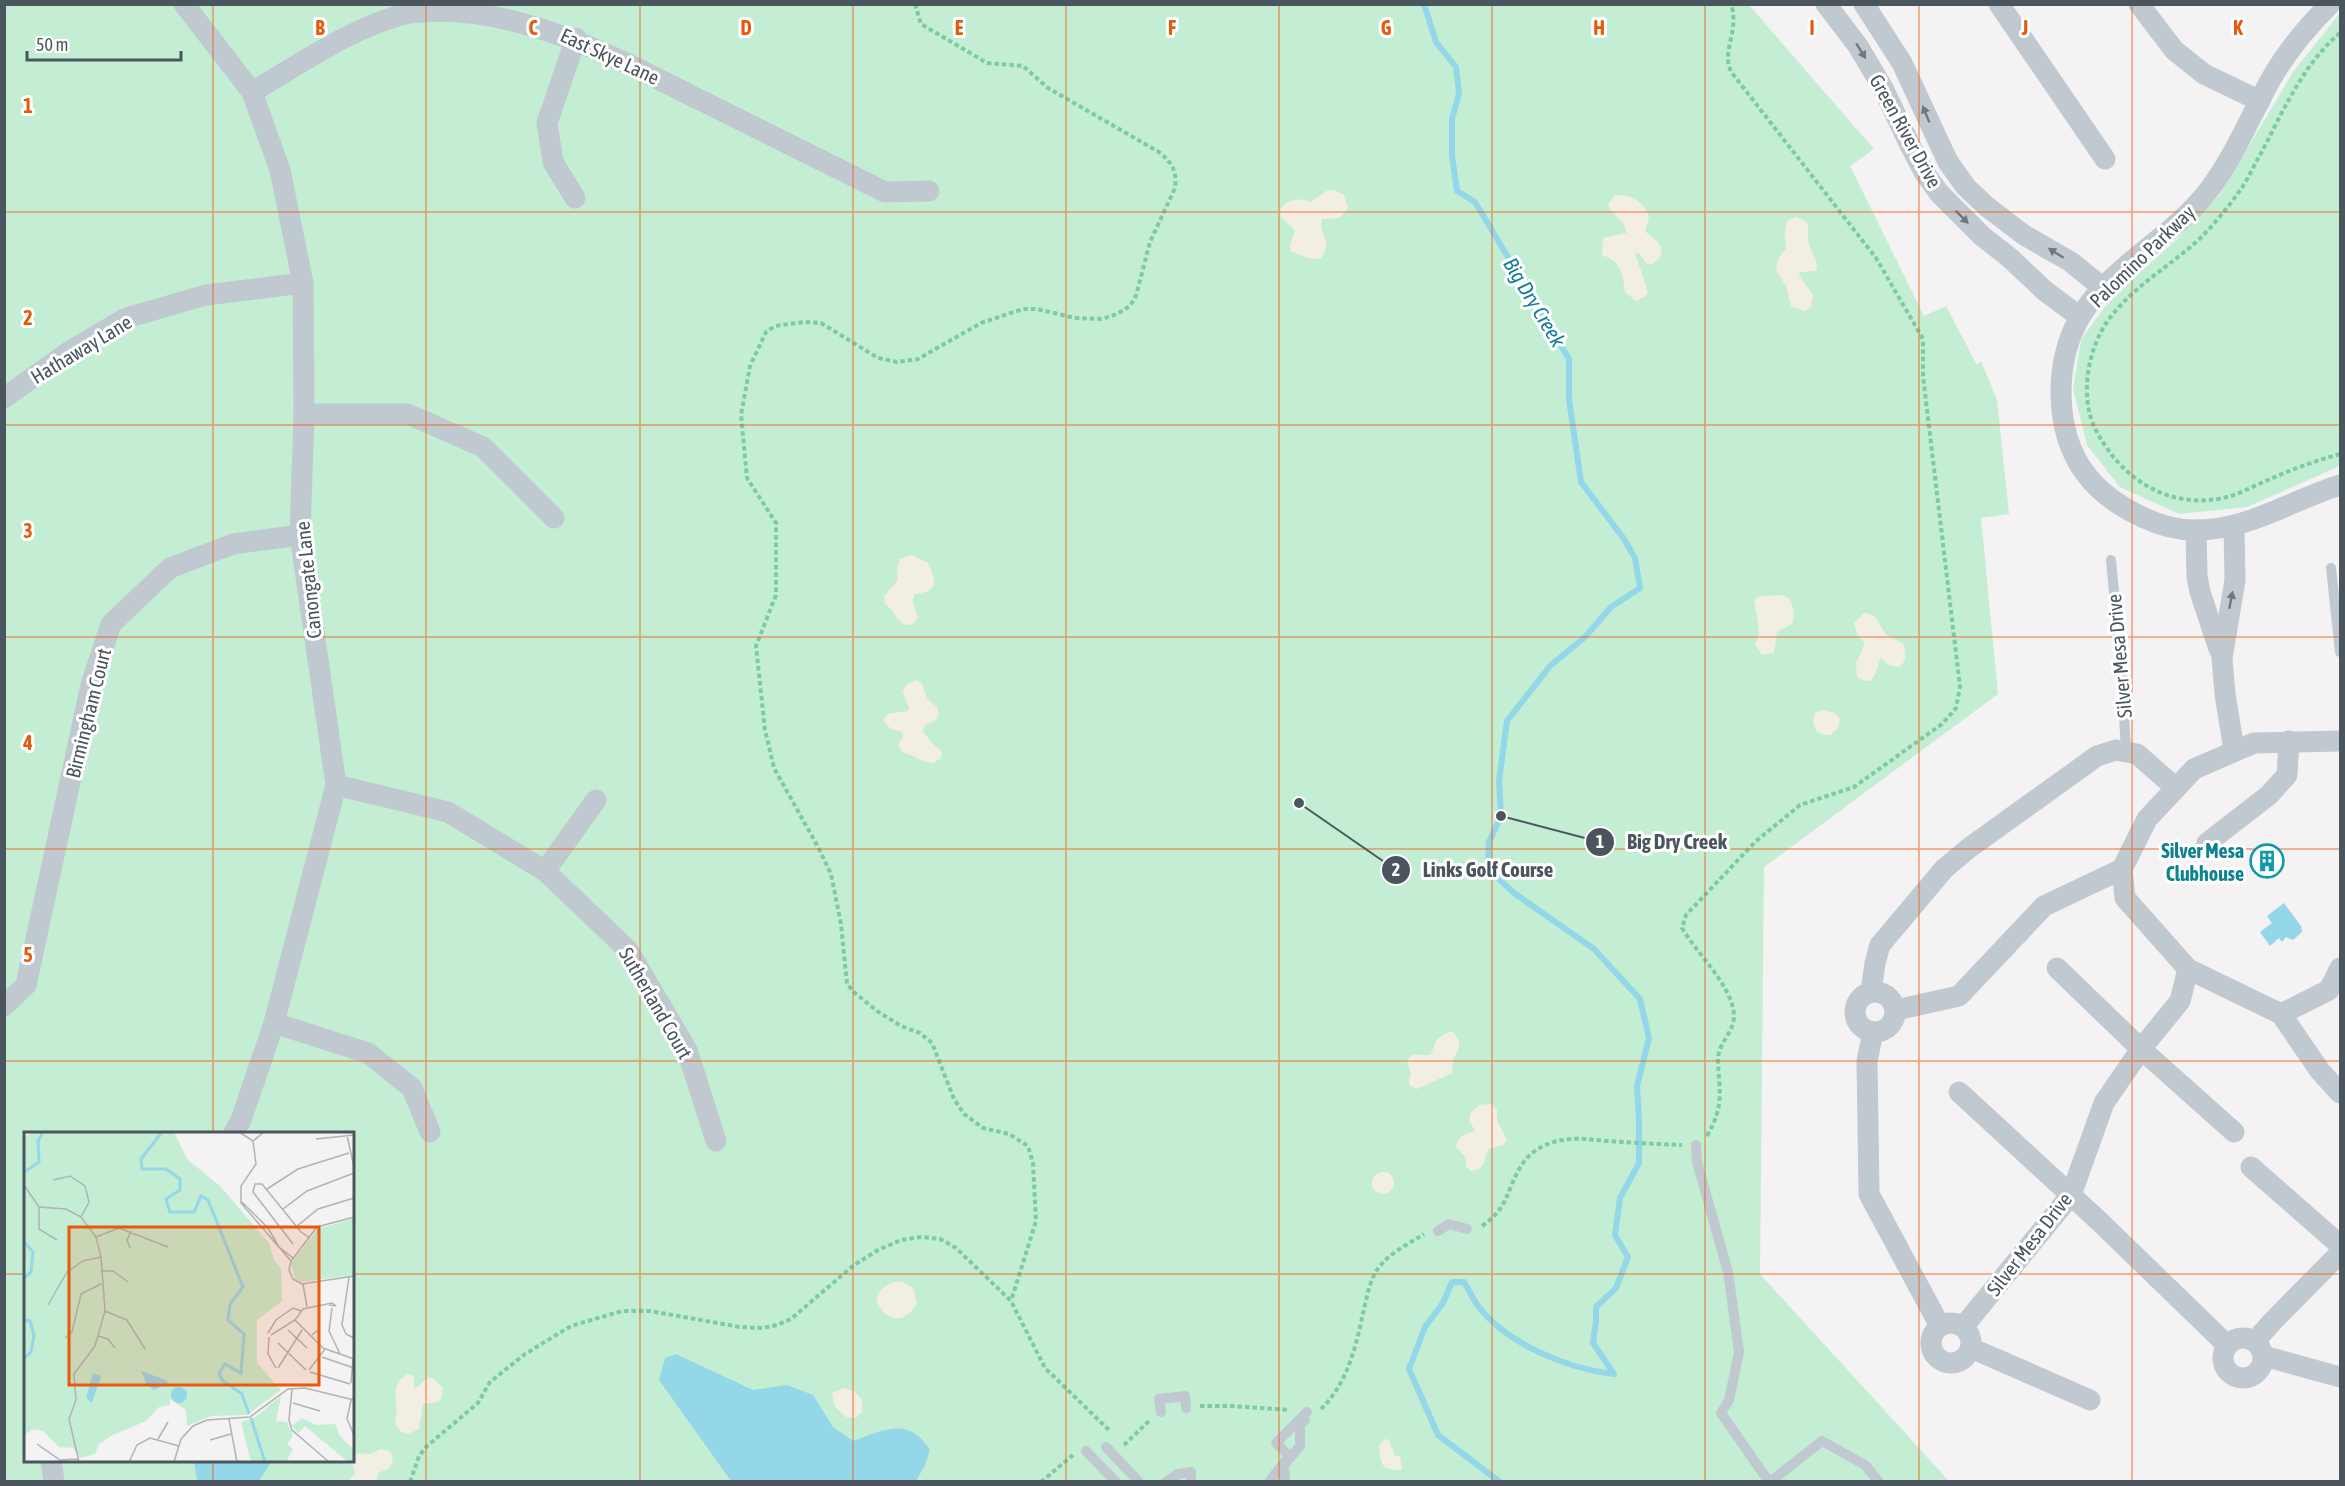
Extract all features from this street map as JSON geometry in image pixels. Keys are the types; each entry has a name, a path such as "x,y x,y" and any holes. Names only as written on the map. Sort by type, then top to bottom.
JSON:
{"street":[{"name":"Canongate Lane","path":"184,4 252,92 280,170 303,283 304,414 300,535 336,785 274,1023 241,1120 234,1132"},
{"name":"Green River Drive","path":"1826,4 1858,46 1898,116 1915,154 1939,193 1982,236 2010,258 2045,291 2080,317"},
{"name":"Green River Drive","path":"1864,4 1902,63 1944,154 1966,187 1986,206 2024,234 2071,262 2103,288"},
{"path":"1999,4 2105,159"},
{"path":"2139,4 2174,50 2204,74 2260,101"},
{"name":"Palomino Parkway","path":"2330,4 2297,40 2271,80 2227,165 2207,192 2163,238 2103,288 2080,317 2070,340 2062,383 2062,406 2074,454 2085,473 2115,501 2156,523 2176,529 2215,530 2234,526 2340,485"},
{"name":"East Skye Lane","path":"252,92 353,33 410,13 469,7 513,16 576,38 885,192 929,190"},
{"path":"575,198 553,162 547,123 576,38"},
{"name":"Hathaway Lane","path":"4,398 70,351 126,318 206,295 303,283"},
{"path":"304,414 408,414 483,447 554,518"},
{"path":"2222,658 2235,580 2234,526"},
{"path":"2196,530 2197,576 2222,658 2234,750"},
{"name":"Birmingham Court","path":"4,1006 26,985 91,685 111,624 171,568 232,544 300,535"},
{"path":"2207,843 2269,795 2287,775 2289,741"},
{"path":"2340,741 2254,743 2194,769 2147,819 2122,869 2125,898 2188,969 2281,1014 2320,1071 2340,1093"},
{"path":"1871,992 1880,945 1944,869 1969,848 2097,756 2116,750 2137,754 2176,788"},
{"name":"Sutherland Court","path":"336,785 448,812 545,871 628,950 687,1050 716,1141"},
{"path":"545,871 596,800"},
{"path":"1896,1010 1959,996 2044,906 2122,869"},
{"path":"2057,968 2141,1049 2234,1132"},
{"path":"2281,1014 2329,990 2340,968"},
{"name":"Silver Mesa Drive","path":"1963,1327 2071,1195 2104,1103 2141,1049 2180,1001 2188,969"},
{"path":"1871,992 1887,996 1896,1010 1890,1026 1883,1031 1873,1032 1859,1025 1855,1012 1859,1000 1871,992"},
{"path":"274,1023 368,1053 412,1088 430,1132"},
{"path":"1873,1032 1867,1061 1869,1194 1940,1326"},
{"path":"1959,1092 2071,1195 2227,1345"},
{"path":"2251,1167 2340,1245"},
{"path":"2340,1253 2273,1320 2260,1348 2263,1362 2258,1371 2251,1376 2237,1377 2227,1370 2223,1353 2227,1345 2246,1337 2260,1348 2340,1377"},
{"path":"1953,1323 1963,1327 1970,1334 1971,1348 1966,1357 1959,1362 1951,1364 1935,1356 1931,1343 1935,1331 1940,1326 1953,1323"},
{"path":"1971,1348 2090,1400"},
{"path":"51,1462 54,1482"}],"lane":[{"name":"Silver Mesa Drive","path":"2111,560 2127,752"},
{"path":"2331,568 2340,652"},
{"path":"1696,1145 1697,1162 1728,1272 1739,1352 1729,1400 1721,1413 1769,1482 1822,1441 1864,1465 1879,1482"},
{"path":"1438,1232 1449,1224 1467,1229"},
{"path":"1161,1412 1159,1399 1185,1396 1186,1407"},
{"path":"1269,1482 1289,1456 1276,1443 1311,1412"},
{"path":"1285,1482 1284,1465 1300,1446 1300,1424 1311,1412"},
{"path":"1106,1447 1139,1482"},
{"path":"1086,1450 1116,1482"},
{"path":"1166,1482 1178,1474 1191,1472 1191,1482"}],"path":[{"path":"915,4 921,24 953,44 987,63 1023,66 1048,88 1159,152 1172,163 1176,180 1175,188 1150,242 1136,296 1130,306 1117,314 1102,320 1075,318 1038,309 1023,309 981,322 918,359 897,362 878,358 821,323 804,322 775,326 766,332 750,366 741,415 747,478 776,523 776,595 756,646 765,730 774,768 831,874 841,924 847,984 877,1011 901,1026 920,1033 932,1043 954,1099 964,1114 983,1128 1009,1134 1028,1146 1033,1163 1036,1221 1011,1300"},
{"path":"1696,1145 1702,1142 1716,1120 1721,1103 1718,1053 1731,1030 1734,1019 1725,989 1683,928 1686,915 1755,842 1800,805 1854,787 1942,724 1956,708 1960,687 1924,387 1923,339 1876,258 1729,68 1729,53 1734,31 1731,4"},
{"path":"2340,33 2303,75 2242,188 2197,242 2126,299 2106,323 2097,341 2088,374 2087,398 2092,421 2103,446 2122,470 2165,495 2185,498 2230,496 2308,462 2340,454"},
{"path":"1467,1229 1479,1228 1496,1216 1508,1197 1521,1166 1531,1154 1545,1145 1562,1140 1664,1144"},
{"path":"1186,1407 1231,1406 1311,1412 1331,1399 1342,1380 1356,1346 1367,1296 1378,1268 1388,1258 1427,1233 1438,1232"},
{"path":"410,1482 419,1456 478,1403 490,1382 504,1370 571,1326 595,1317 622,1311 650,1311 740,1327 762,1328 777,1325 791,1319 854,1265 878,1250 902,1240 921,1237 940,1239 956,1248 1011,1300 1045,1368 1125,1445 1161,1412"}],"green space":[{"path":"5,5 1749,5 1874,149 1850,166 1924,316 1946,306 1977,365 1981,361 1997,400 2009,514 1981,518 1998,694 1764,867 1760,1274 1949,1481 5,1482"},
{"path":"2340,13 2340,466 2247,507 2179,514 2120,487 2087,445 2073,389 2081,341 2113,296 2172,244 2219,196 2293,72"}],"sand":[{"path":"1333,190 1344,195 1348,208 1340,218 1322,219 1321,225 1326,247 1320,259 1308,258 1291,251 1290,246 1295,230 1281,217 1280,210 1290,201 1298,199 1311,202 1326,191"},
{"path":"1614,195 1631,197 1644,207 1649,217 1645,231 1660,245 1661,249 1659,258 1653,264 1647,264 1639,253 1635,253 1648,292 1646,296 1636,301 1625,292 1620,269 1613,261 1602,255 1603,238 1626,233 1622,221 1608,205"},
{"path":"1796,217 1807,222 1809,244 1817,265 1815,271 1800,272 1799,276 1813,295 1811,307 1804,311 1791,306 1786,286 1776,266 1779,257 1786,249 1786,224 1788,220"},
{"path":"911,555 928,563 934,584 929,591 915,594 913,597 918,618 908,625 900,621 885,604 884,596 898,580 897,569 900,559"},
{"path":"1783,595 1789,598 1792,604 1794,614 1792,624 1777,632 1774,653 1762,655 1755,644 1759,634 1754,600 1760,596"},
{"path":"1864,613 1875,617 1885,633 1903,644 1906,654 1904,662 1899,667 1889,665 1881,658 1874,676 1868,681 1857,677 1856,663 1865,644 1857,633 1854,623"},
{"path":"915,680 922,683 927,699 937,707 939,713 936,720 925,725 923,731 942,752 941,758 933,763 903,753 898,745 903,737 902,732 891,729 883,721 887,714 908,711 903,692 906,685"},
{"path":"1823,710 1835,713 1840,719 1838,728 1830,735 1818,732 1813,722 1815,713"},
{"path":"1448,1032 1453,1032 1459,1040 1459,1049 1453,1059 1452,1073 1417,1089 1410,1086 1411,1073 1407,1061 1412,1055 1431,1054 1437,1039"},
{"path":"1491,1104 1497,1110 1497,1121 1507,1140 1503,1145 1488,1149 1482,1166 1471,1171 1466,1166 1466,1158 1455,1146 1461,1136 1475,1131 1469,1120 1471,1112 1479,1105"},
{"path":"1383,1172 1391,1175 1394,1183 1391,1191 1383,1194 1375,1191 1372,1183 1375,1175"},
{"path":"902,1281 913,1288 917,1302 907,1315 895,1318 884,1313 876,1299 886,1286"},
{"path":"408,1374 414,1376 414,1390 427,1378 432,1378 443,1388 442,1397 438,1402 423,1404 419,1429 408,1434 400,1431 395,1424 397,1385"},
{"path":"844,1388 854,1391 862,1400 862,1412 856,1418 846,1417 835,1407 832,1393"},
{"path":"1385,1439 1389,1440 1395,1456 1400,1456 1402,1470 1386,1468 1382,1463 1379,1446"},
{"path":"381,1449 391,1452 393,1462 388,1469 378,1473 377,1481 349,1481 355,1474 352,1462 356,1453 369,1454"}],"water":[{"path":"2284,903 2301,926 2302,932 2293,940 2286,937 2282,942 2279,938 2270,946 2260,932 2272,923 2267,916"},
{"path":"676,1354 753,1390 787,1385 813,1395 833,1427 853,1441 885,1430 905,1429 922,1439 930,1450 925,1465 916,1481 731,1481 659,1380 665,1358"},
{"path":"194,1462 271,1462 258,1482 197,1481"}],"waterway":[{"name":"Big Dry Creek","path":"1424,4 1436,42 1456,67 1459,94 1452,119 1452,156 1457,191 1475,202 1569,359 1569,399 1581,482 1624,539 1635,558 1640,588 1611,607 1585,637 1550,666 1507,721 1499,781 1501,816 1489,842 1488,869 1514,893 1594,949 1640,999 1649,1038 1637,1086 1639,1163 1620,1198 1615,1235 1628,1257 1616,1288 1596,1307 1593,1343 1614,1374 1577,1367 1522,1343 1490,1320 1478,1306 1464,1282 1452,1282 1443,1303 1425,1327 1409,1369 1438,1435 1500,1482"}],"place":[{"name":"Links Golf Course","path":"1299,803"},
{"name":"Big Dry Creek","path":"1501,816"},
{"name":"Silver Mesa Clubhouse","path":"2267,861"}]}
